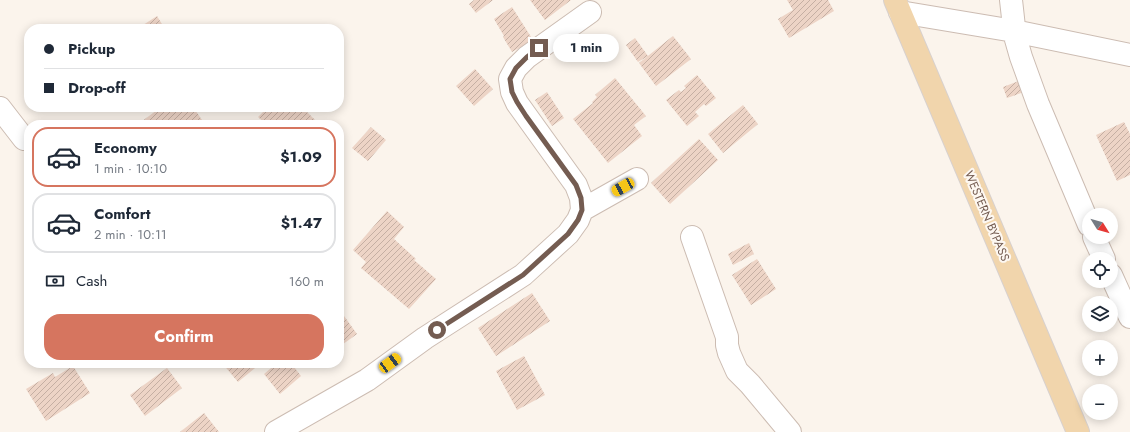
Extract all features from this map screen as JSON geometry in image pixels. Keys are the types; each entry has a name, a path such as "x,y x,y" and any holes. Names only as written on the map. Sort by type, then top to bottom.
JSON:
{"main road":[{"name":"WESTERN BYPASS","path":"898,6 1078,432"}],"street":[{"path":"1011,0 1014,31 1021,57 1038,104 1082,208"},
{"path":"898,6 1130,55"},
{"path":"276,432 366,380 425,338 523,275 568,234 578,220 582,210 581,198 576,185 517,102 512,92 510,79 516,68 527,57 590,12"},
{"path":"0,108 24,139"},
{"path":"582,210 637,179"},
{"path":"692,237 728,337 727,345 737,371 750,384 790,432"},
{"path":"1117,288 1130,317"}],"building":[{"path":"474,0 493,0 476,13 469,4"},
{"path":"530,0 571,0 545,20"},
{"path":"787,0 828,0 834,11 789,38 778,19 793,10"},
{"path":"512,7 533,40 512,52 494,19"},
{"path":"157,16 162,24 145,24"},
{"path":"673,36 691,59 656,86 639,63"},
{"path":"635,38 648,56 638,62 626,45"},
{"path":"475,69 493,89 474,106 456,86"},
{"path":"697,75 716,98 706,106 704,104 695,112 699,116 687,126 666,100 679,90 681,92 686,88 684,86"},
{"path":"615,78 646,116 634,125 642,136 608,163 573,119 593,103 592,102 597,97 595,95"},
{"path":"1026,78 1030,90 1007,98 1003,87"},
{"path":"547,92 564,118 552,126 535,100"},
{"path":"743,105 758,124 723,153 708,134"},
{"path":"154,112 196,112 202,120 144,120"},
{"path":"263,112 307,112 315,120 261,120 258,117"},
{"path":"1124,122 1130,134 1130,175 1117,181 1096,135"},
{"path":"371,127 386,140 368,161 352,148"},
{"path":"699,139 718,160 670,204 651,183"},
{"path":"387,211 404,227 394,239 416,259 414,260 436,279 409,309 361,268 366,262 353,250"},
{"path":"749,243 754,254 733,265 728,254"},
{"path":"757,259 776,289 751,305 732,275"},
{"path":"532,293 550,321 496,356 478,328"},
{"path":"344,316 357,334 344,343"},
{"path":"524,356 545,395 517,410 496,371"},
{"path":"70,368 74,368 90,393 46,421 26,389 53,373 55,377"},
{"path":"167,368 182,388 145,416 130,395"},
{"path":"226,368 255,368 238,382"},
{"path":"271,368 295,368 301,376 280,394 264,374"},
{"path":"204,413 219,432 180,432"}],"route":[{"path":"437,330 523,275 558,245 568,234 578,220 582,210 581,198 576,185 526,116 512,92 510,79 516,68 539,48"}]}
